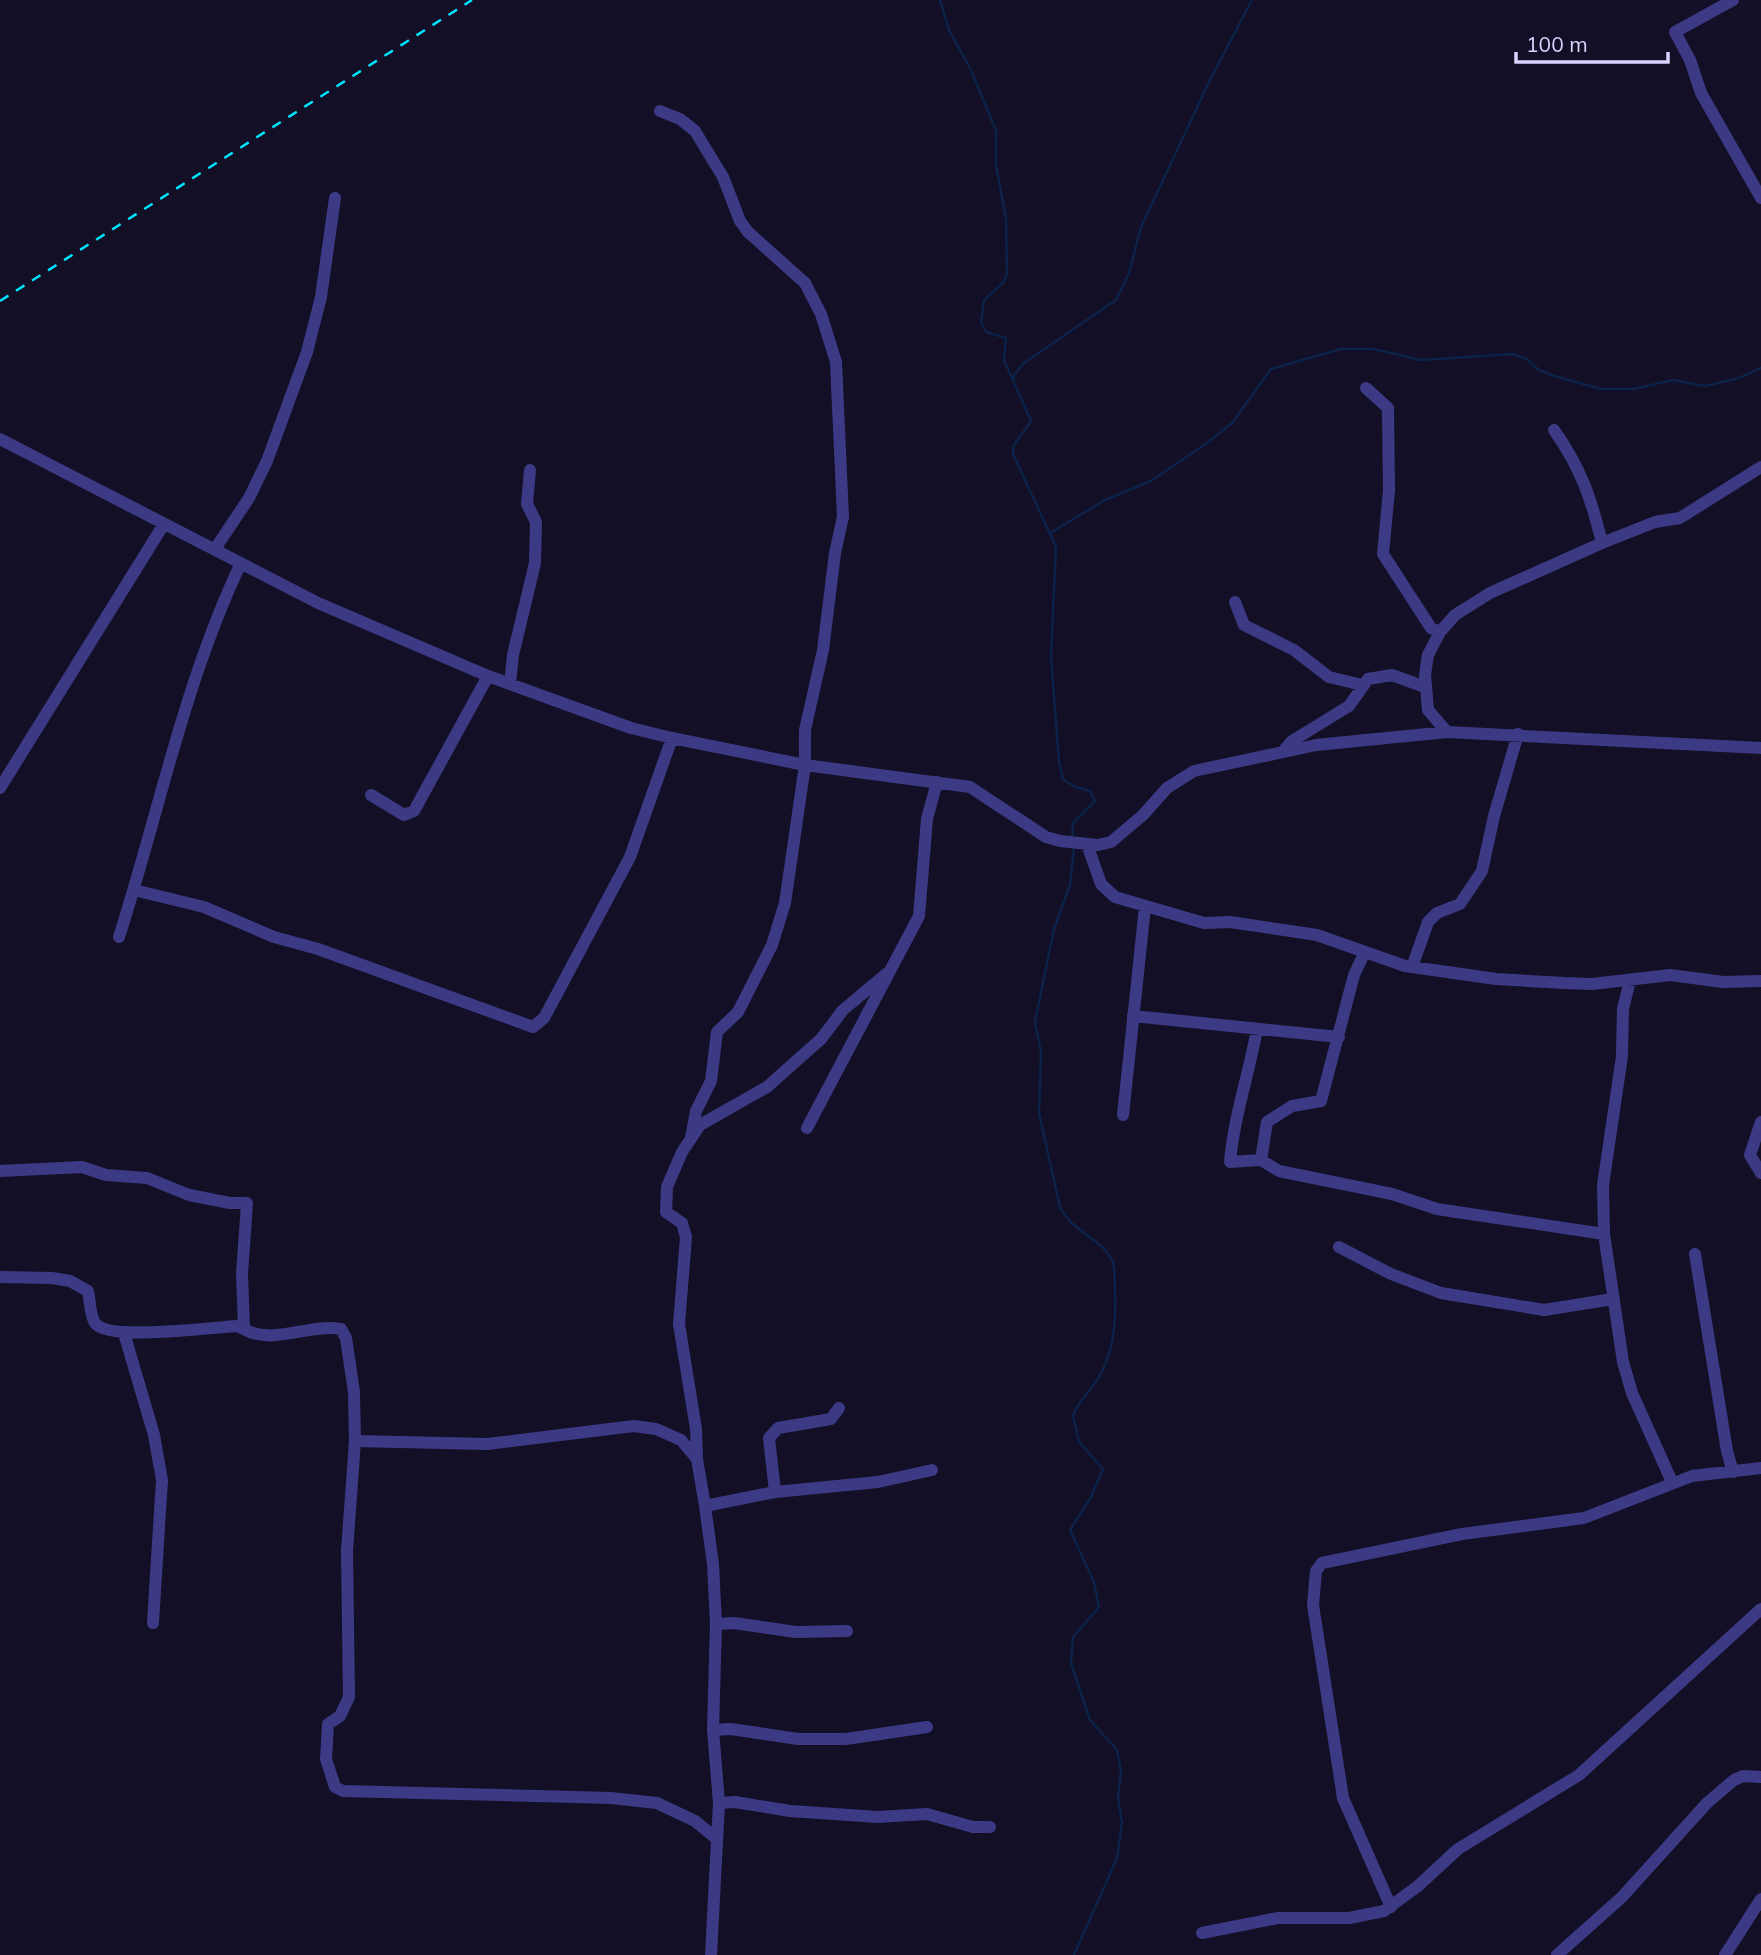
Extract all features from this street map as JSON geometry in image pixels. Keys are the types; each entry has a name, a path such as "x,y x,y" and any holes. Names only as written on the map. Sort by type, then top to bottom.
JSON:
{"street":[{"path":"1733,0 1675,32 1690,60 1701,93 1761,198"},
{"path":"660,111 680,119 695,131 723,177 740,221 748,232 806,283 821,314 836,362 843,517 835,553 823,650 805,730 806,765 785,903 772,945 738,1012 716,1032 711,1082 696,1111 691,1138"},
{"path":"215,550 249,498 267,461 307,352 321,297 335,198"},
{"path":"1366,388 1388,408 1389,490 1383,554 1431,628 1440,632"},
{"path":"1554,430 1577,464 1591,498 1602,543"},
{"path":"0,439 318,603 488,676 631,728 672,738 806,765 970,787 1045,837 1076,843 1111,842 1143,816 1167,788 1194,771 1284,749 1447,732 1761,748"},
{"path":"1447,732 1428,710 1425,687 1429,655 1440,632 1455,615 1490,593 1602,543 1655,522 1680,518 1761,467"},
{"path":"510,684 513,655 535,563 536,522 527,504 530,470"},
{"path":"0,788 164,524"},
{"path":"119,937 192,683 241,563"},
{"path":"1235,602 1244,625 1294,650 1329,677 1362,685"},
{"path":"1284,749 1292,741 1349,706 1362,685 1377,676 1392,675 1425,687"},
{"path":"371,795 404,815 414,811 488,676"},
{"path":"1412,967 1428,922 1437,913 1460,904 1482,871 1494,817 1518,734"},
{"path":"134,890 204,906 274,937 318,949 533,1027 544,1018 630,857 672,738"},
{"path":"807,1128 919,916 928,819 937,782"},
{"path":"1076,843 1101,884 1115,897 1204,923 1230,922 1317,934 1364,954 1412,967 1496,979 1564,983 1670,975 1723,982 1761,981"},
{"path":"1123,1115 1145,907"},
{"path":"1261,1160 1267,1122 1292,1106 1321,1101 1354,975 1364,954"},
{"path":"711,1955 719,1803 713,1730 716,1624 713,1564 697,1459 696,1429 679,1324 686,1237 681,1223 666,1212 667,1187 700,1125 767,1087 821,1039 843,1010 886,974"},
{"path":"1630,980 1623,1009 1622,1056 1603,1185 1604,1234 1623,1362 1632,1393 1672,1482"},
{"path":"1133,1016 1339,1037"},
{"path":"1257,1029 1248,1077 1233,1129 1230,1162 1261,1160 1279,1171 1392,1194 1437,1209 1604,1234"},
{"path":"1761,1122 1750,1156 1761,1173"},
{"path":"0,1171 82,1167 106,1175 147,1178 189,1195 230,1203 247,1203 242,1274 244,1329"},
{"path":"1339,1247 1391,1274 1441,1293 1544,1310 1613,1299"},
{"path":"1695,1254 1724,1437 1733,1472"},
{"path":"0,1277 70,1281 88,1291 94,1322 102,1329 124,1333 237,1326 252,1334 288,1334 330,1327 341,1329 346,1338 354,1392 355,1441 347,1551 348,1697 340,1716 328,1724 326,1759 335,1787 343,1791 611,1798 657,1803 695,1821 717,1839"},
{"path":"124,1333 154,1435 162,1480 153,1623"},
{"path":"775,1492 769,1438 772,1432 778,1428 831,1419 839,1408"},
{"path":"355,1441 487,1444 634,1426 656,1429 681,1440 697,1459"},
{"path":"1391,1907 1343,1798 1313,1605 1316,1571 1322,1563 1462,1534 1584,1518 1692,1476 1761,1468"},
{"path":"705,1506 775,1492 878,1482 932,1470"},
{"path":"1202,1933 1279,1918 1349,1918 1391,1907 1458,1849 1579,1775 1761,1609"},
{"path":"716,1624 734,1623 796,1632 847,1632"},
{"path":"713,1730 732,1729 798,1739 846,1739 927,1727"},
{"path":"1557,1955 1622,1897 1707,1803 1734,1780 1743,1776 1761,1777"},
{"path":"719,1803 735,1802 790,1811 878,1817 927,1814 973,1827 990,1827"},
{"path":"1725,1955 1761,1899"}],"waterway":[{"path":"940,0 949,30 971,70 996,131 996,165 1006,219 1007,274 1003,283 984,300 981,323 986,332 1006,338 1004,360 1031,421 1014,445 1013,454 1056,547 1051,656 1059,762 1063,779 1075,787 1090,791 1095,801 1073,823 1072,838"},
{"path":"1014,382 1014,375 1024,363 1116,300 1129,273 1141,227 1210,80 1252,0"},
{"path":"1050,533 1105,500 1151,481 1207,443 1233,422 1271,369 1341,349 1373,349 1421,360 1512,354 1527,359 1539,370 1554,376 1601,389 1634,389 1673,380 1705,386 1739,378 1761,368"},
{"path":"1074,848 1070,885 1054,929 1035,1022 1041,1052 1039,1113 1060,1207 1072,1223 1107,1252 1114,1268 1115,1315 1107,1360 1073,1416 1079,1442 1103,1469 1090,1499 1070,1530 1094,1582 1099,1607 1073,1637 1071,1663 1090,1720 1117,1750 1121,1772 1118,1797 1122,1823 1117,1858 1074,1955"}],"railway":[{"path":"0,301 472,0"}]}
